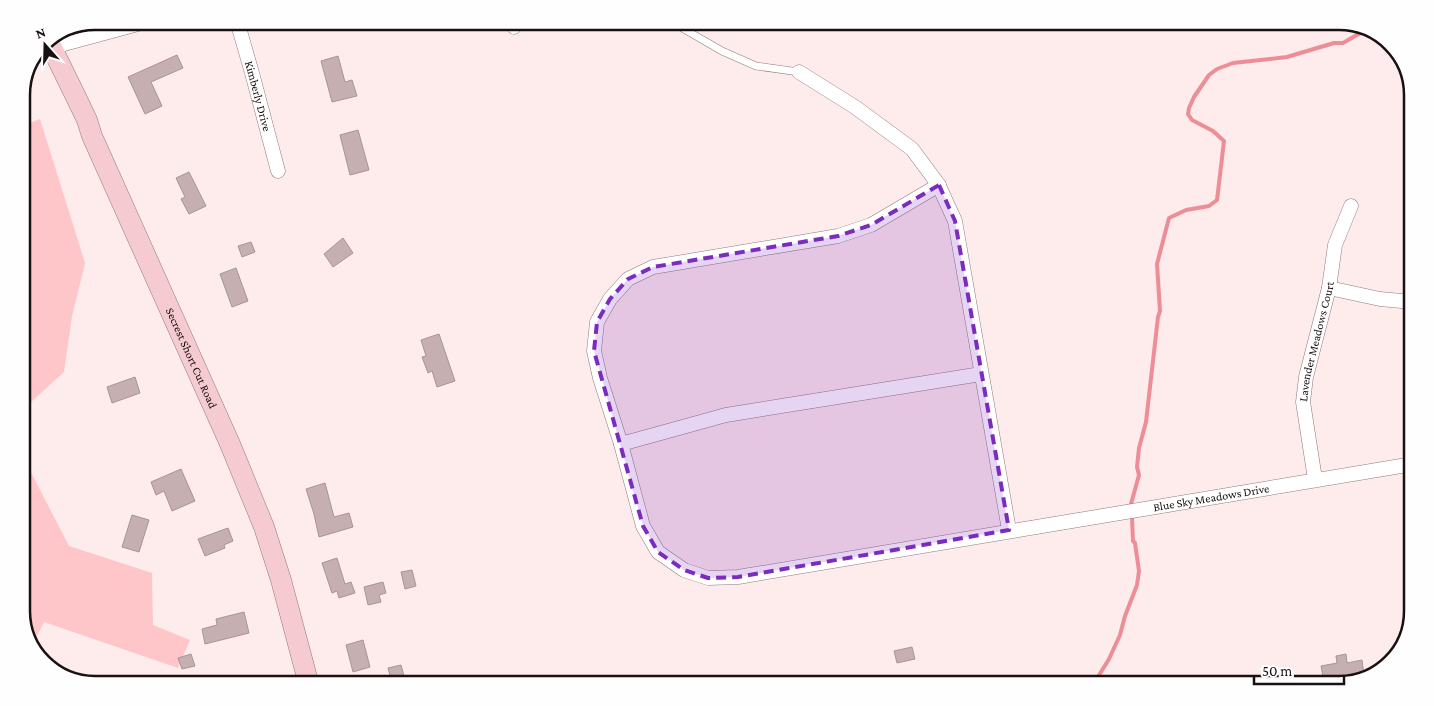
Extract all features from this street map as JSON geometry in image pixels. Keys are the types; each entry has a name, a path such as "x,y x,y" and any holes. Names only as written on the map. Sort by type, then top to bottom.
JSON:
{"main road":[{"name":"Secrest Short Cut Road","path":"52,46 76,95 92,136 230,444 264,527 281,580 306,676"}],"street":[{"path":"54,45 64,44 116,30"},
{"name":"Kimberly Drive","path":"239,30 278,171"},
{"path":"799,72 855,107 912,149 939,185 955,221 1009,530"},
{"name":"Blue Sky Meadows Drive","path":"939,185 871,225 838,236 653,267 628,279 610,299 597,322 594,351 600,378 621,444 643,526 658,552 684,570 708,578 738,577 1009,530 1404,465"},
{"name":"Lavender Meadows Court","path":"1315,479 1303,402 1306,377 1329,288 1335,245 1351,206"},
{"path":"1329,288 1380,299 1404,301"},
{"path":"621,444 726,415 982,374"}],"lane":[{"path":"686,30 722,51 756,66 799,72"}],"highlighted area":[{"path":"939,185 955,221 1009,530 738,577 708,578 684,570 658,552 643,526 594,351 597,322 610,299 628,279 653,267 838,236 871,225"}],"shaded area":[{"path":"40,119 85,263 72,316 64,372 30,403 30,123"},
{"path":"30,470 69,546 152,573 153,625 190,640 178,668 44,622 36,638 30,616"}],"building":[{"path":"177,55 183,68 151,82 162,106 145,114 128,77"},
{"path":"338,56 345,82 352,80 357,96 332,102 321,61"},
{"path":"358,130 369,170 350,175 340,135"},
{"path":"189,172 206,206 189,214 181,199 185,197 176,178"},
{"path":"343,238 353,253 333,267 324,254"},
{"path":"251,242 255,252 242,257 238,246"},
{"path":"236,268 248,301 232,307 220,274"},
{"path":"439,334 455,381 437,387 432,371 428,373 422,357 426,356 421,340"},
{"path":"135,377 140,393 112,403 107,387"},
{"path":"181,469 195,501 172,511 164,491 156,495 151,482"},
{"path":"325,483 334,517 349,513 353,527 319,537 306,489"},
{"path":"132,515 149,520 139,552 122,547"},
{"path":"228,528 233,541 224,545 225,548 205,556 198,539"},
{"path":"337,558 345,584 351,582 355,593 339,598 337,591 332,593 322,563"},
{"path":"412,570 416,586 405,589 401,572"},
{"path":"383,582 386,593 379,595 381,602 368,605 364,587"},
{"path":"244,612 249,633 205,644 202,629 217,625 216,619"},
{"path":"363,640 370,667 353,672 346,645"},
{"path":"912,647 915,659 897,663 894,651"},
{"path":"191,654 195,666 182,669 178,658"},
{"path":"1346,654 1347,663 1362,660 1363,671 1348,675 1323,676 1321,666 1337,663 1336,656"},
{"path":"401,665 404,676 390,676 388,668"}],"waterway":[{"path":"1131,504 1139,475 1137,467 1139,448 1146,422 1160,311 1157,264 1169,218 1186,210 1209,206 1217,200 1224,141 1213,131 1192,120 1188,114 1194,97 1209,75 1217,69 1233,63 1287,57 1334,43 1343,43 1359,33"},
{"path":"1099,676 1120,635 1137,585 1139,571 1135,543 1133,541 1132,518"}]}
